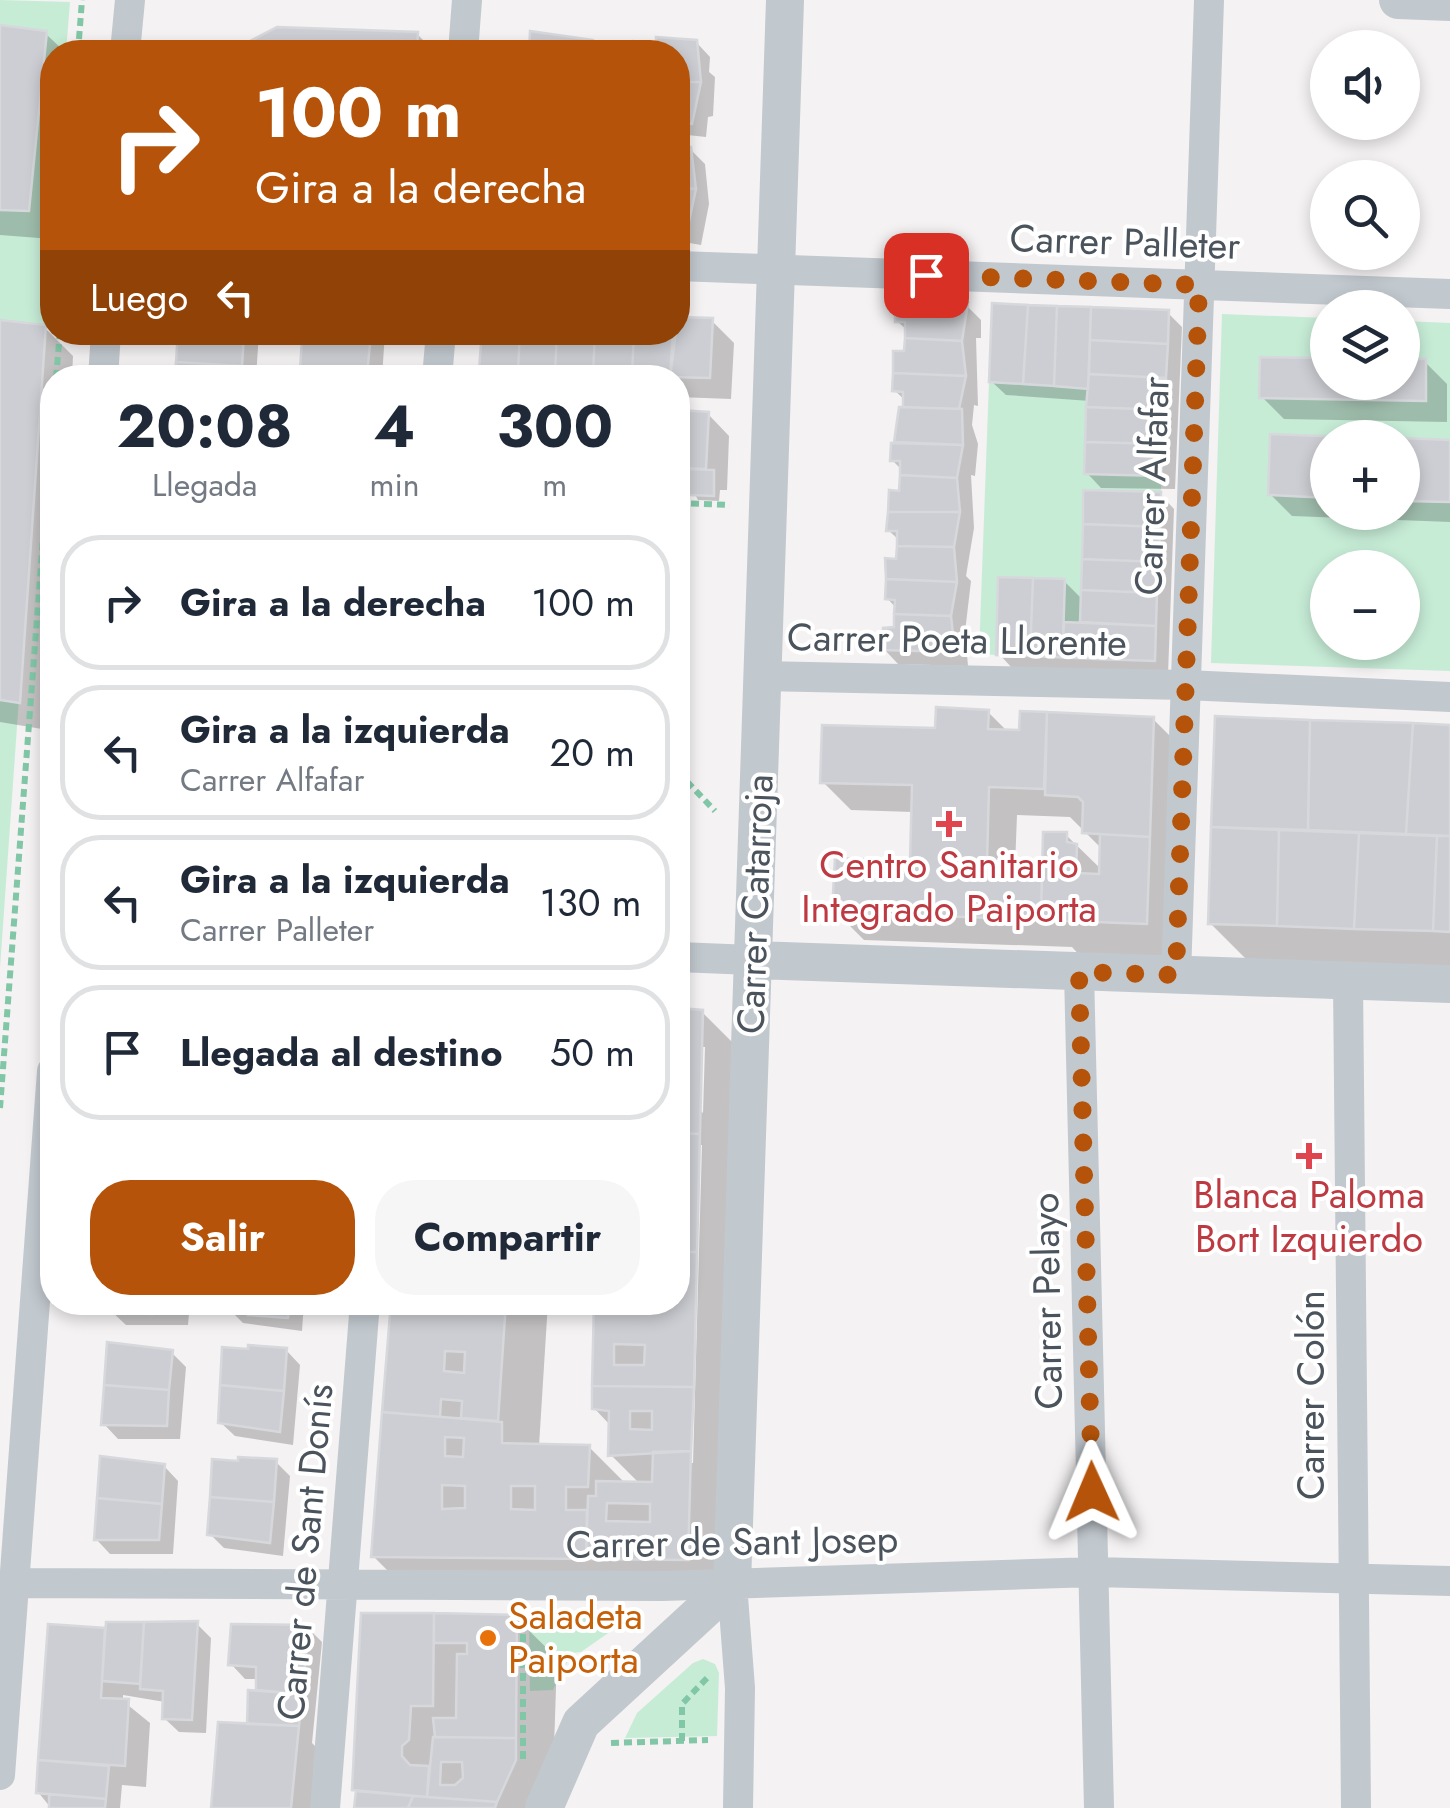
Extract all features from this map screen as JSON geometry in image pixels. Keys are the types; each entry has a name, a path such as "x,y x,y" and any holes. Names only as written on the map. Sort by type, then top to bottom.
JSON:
{"street":[{"path":"127,40 130,0"},
{"path":"464,40 467,0"},
{"name":"Carrer Catarroja","path":"738,1808 740,1688 732,1584 784,0"},
{"name":"Carrer Alfafar","path":"1176,975 1208,0"},
{"path":"1398,0 1450,2"},
{"name":"Carrer Palleter","path":"690,266 1450,294"},
{"name":"Carrer Poeta Llorente","path":"762,676 1186,685 1450,698"},
{"path":"690,957 1450,984"},
{"name":"Carrer Pelayo","path":"1079,972 1099,1808"},
{"name":"Carrer Colón","path":"1348,981 1356,1808"},
{"path":"0,1776 40,1233"},
{"name":"Carrer de Sant Donís","path":"325,1808 363,1315"},
{"name":"Carrer de Sant Josep","path":"14,1583 732,1584 1094,1572 1450,1581"},
{"path":"544,1808 580,1723 732,1584"}],"path":[{"path":"79,40 82,0"},
{"path":"690,503 730,505"},
{"path":"0,1108 40,579"},
{"path":"690,785 715,811"},
{"path":"523,1759 524,1610"},
{"path":"682,1741 682,1704 705,1678 720,1678"},
{"path":"611,1743 719,1740"}],"green space":[{"path":"0,0 70,2 67,40 40,40 40,345 44,345 0,968"},
{"path":"1222,314 1310,317 1310,400 1420,400 1420,322 1450,323 1450,671 1211,663"},
{"path":"989,382 1088,389 1084,474 1161,476 1161,492 1084,490 1080,622 1064,622 1065,579 999,577 996,655 979,654"},
{"path":"529,1615 634,1615 581,1652 572,1653 553,1690 530,1691"},
{"path":"703,1659 715,1664 719,1673 717,1736 625,1738 637,1713 693,1663"}],"building":[{"path":"0,25 47,31 46,40 40,40 40,101 29,211 0,210"},
{"path":"277,27 418,32 418,40 252,40"},
{"path":"530,31 593,40 530,40"},
{"path":"656,37 697,40 701,82 690,82 690,40"},
{"path":"690,82 701,82 692,124"},
{"path":"690,147 691,147 696,189 690,189"},
{"path":"690,189 696,189 690,217"},
{"path":"895,300 968,303 962,341 905,338 905,322 895,322"},
{"path":"992,303 1028,305 1023,384 989,382"},
{"path":"1028,305 1057,306 1054,386 1023,384"},
{"path":"1057,306 1091,307 1088,389 1054,386"},
{"path":"1091,307 1169,310 1168,344 1090,340"},
{"path":"690,317 713,318 710,378 690,378 690,365 672,365 674,345 690,345"},
{"path":"0,320 40,324 40,345 45,345 43,365 40,365 20,703 0,700"},
{"path":"905,338 962,341 966,376 893,373 893,351 904,351"},
{"path":"1090,340 1168,344 1166,378 1089,374"},
{"path":"177,345 243,345 242,365 176,362"},
{"path":"302,345 370,345 368,365 300,365"},
{"path":"481,345 519,345 518,365 479,365"},
{"path":"519,345 556,345 555,365 518,365"},
{"path":"556,345 594,345 593,365 555,365"},
{"path":"594,345 633,345 632,365 593,365"},
{"path":"633,345 672,345 671,365 632,365"},
{"path":"1260,357 1310,358 1310,399 1259,398"},
{"path":"1420,359 1426,359 1426,401 1370,400 1420,400"},
{"path":"176,362 226,365 176,365"},
{"path":"893,373 966,376 959,409 903,407 903,392 892,391"},
{"path":"1089,374 1166,378 1165,410 1086,407"},
{"path":"899,407 962,409 963,445 894,442"},
{"path":"1086,407 1165,410 1163,444 1085,442"},
{"path":"690,411 709,412 706,469 690,468"},
{"path":"1270,434 1310,436 1310,497 1268,495"},
{"path":"1420,439 1450,440 1450,502 1420,501"},
{"path":"1085,442 1163,444 1161,476 1084,474"},
{"path":"891,443 963,445 957,478 900,475 900,461 890,461"},
{"path":"690,469 714,470 714,496 690,495"},
{"path":"900,475 957,478 960,512 888,512 889,490 899,491"},
{"path":"1083,490 1161,492 1160,527 1083,524"},
{"path":"888,512 960,512 954,547 897,546 897,531 886,531"},
{"path":"1083,524 1160,527 1159,562 1082,559"},
{"path":"897,546 954,547 957,582 886,579 885,558 896,559"},
{"path":"1082,559 1159,562 1157,593 1081,590"},
{"path":"998,577 1033,578 1030,656 996,655"},
{"path":"1033,578 1065,579 1063,639 1096,641 1096,659 1030,656"},
{"path":"886,579 957,582 951,616 894,614 895,600 885,599"},
{"path":"1081,590 1157,593 1156,626 1080,622"},
{"path":"894,614 951,616 955,652 881,650 883,628 894,627"},
{"path":"1064,622 1156,626 1155,661 1096,659 1096,641 1063,639"},
{"name":"Centro Sanitario Integrado Paiporta","path":"936,707 989,710 988,729 1019,730 1020,711 1047,712 1044,789 989,787 987,863 1042,865 1041,920 832,912 835,858 910,861 912,785 820,783 822,725 935,728"},
{"path":"1047,712 1154,717 1150,837 1082,833 1083,802 1078,797 1045,795"},
{"path":"1215,716 1310,720 1308,830 1211,827"},
{"path":"1310,720 1413,723 1406,834 1308,830"},
{"path":"1413,723 1450,725 1450,836 1406,834"},
{"path":"1211,827 1279,830 1277,926 1208,924"},
{"path":"1279,830 1359,833 1354,929 1277,926"},
{"path":"1043,832 1067,832 1067,842 1077,844 1076,873 1099,874 1100,834 1150,837 1147,924 1041,920"},
{"path":"1359,833 1437,836 1433,931 1354,929"},
{"path":"1437,836 1450,836 1450,932 1433,931"},
{"path":"690,1009 703,1010 700,1134 690,1134"},
{"path":"690,1134 700,1134 697,1252 690,1252"},
{"path":"690,1252 697,1252 694,1387 592,1386 594,1315 690,1315","holes":["614,1344 645,1345 644,1365 614,1365"]},
{"path":"390,1315 505,1315 498,1421 461,1418 462,1401 441,1399 440,1417 382,1412","holes":["445,1351 465,1352 464,1373 444,1371"]},
{"path":"107,1342 173,1350 169,1390 104,1385"},
{"path":"248,1345 287,1348 284,1391 220,1385 222,1347 248,1349"},
{"path":"104,1385 169,1390 167,1426 101,1425"},
{"path":"220,1385 284,1391 280,1432 218,1423"},
{"path":"592,1386 694,1387 691,1451 608,1456 609,1411 592,1409","holes":["630,1411 652,1411 652,1430 630,1429"]},
{"path":"382,1412 502,1422 502,1443 590,1445 588,1487 566,1487 566,1510 587,1510 586,1559 371,1557","holes":["445,1437 464,1438 463,1457 445,1456","442,1485 465,1486 465,1508 442,1509","511,1486 535,1486 535,1510 511,1509"]},
{"path":"691,1451 688,1560 586,1559 588,1496 596,1496 596,1481 652,1482 653,1452","holes":["607,1503 650,1504 650,1522 606,1521"]},
{"path":"100,1456 165,1464 162,1504 97,1498"},
{"path":"238,1457 277,1459 274,1502 210,1497 212,1459 238,1461"},
{"path":"210,1497 274,1502 270,1543 207,1535"},
{"path":"97,1498 162,1504 159,1540 94,1540"},
{"path":"361,1613 434,1613 433,1706 411,1706 409,1740 402,1746 402,1756 410,1765 429,1766 427,1797 352,1790"},
{"path":"434,1613 517,1615 516,1738 435,1737 433,1718 456,1718 457,1654 467,1654 467,1643 434,1643"},
{"path":"198,1621 192,1720 162,1719 163,1691 140,1689 144,1622"},
{"path":"106,1622 144,1622 140,1684 102,1681"},
{"path":"48,1624 105,1628 101,1698 129,1699 125,1766 38,1760"},
{"path":"231,1624 309,1625 302,1694 256,1690 256,1667 228,1665"},
{"path":"248,1690 302,1694 299,1726 247,1724"},
{"path":"218,1722 299,1726 291,1808 211,1808"},
{"path":"433,1737 516,1738 516,1760 497,1802 427,1797","holes":["441,1762 462,1762 463,1778 455,1785 440,1785"]},
{"path":"38,1760 109,1766 106,1799 36,1793"},
{"path":"356,1791 413,1796 408,1808 354,1808"},
{"path":"49,1794 106,1799 105,1808 49,1808"},
{"path":"413,1796 497,1802 495,1808 408,1808"}],"place":[{"name":"Centro Sanitario Integrado Paiporta","path":"949,824"},
{"name":"Blanca Paloma Bort Izquierdo","path":"1309,1156"},
{"name":"Saladeta Paiporta","path":"488,1638"}],"route":[{"path":"926,275 1199,285 1176,975 1079,972 1092,1492"}]}
